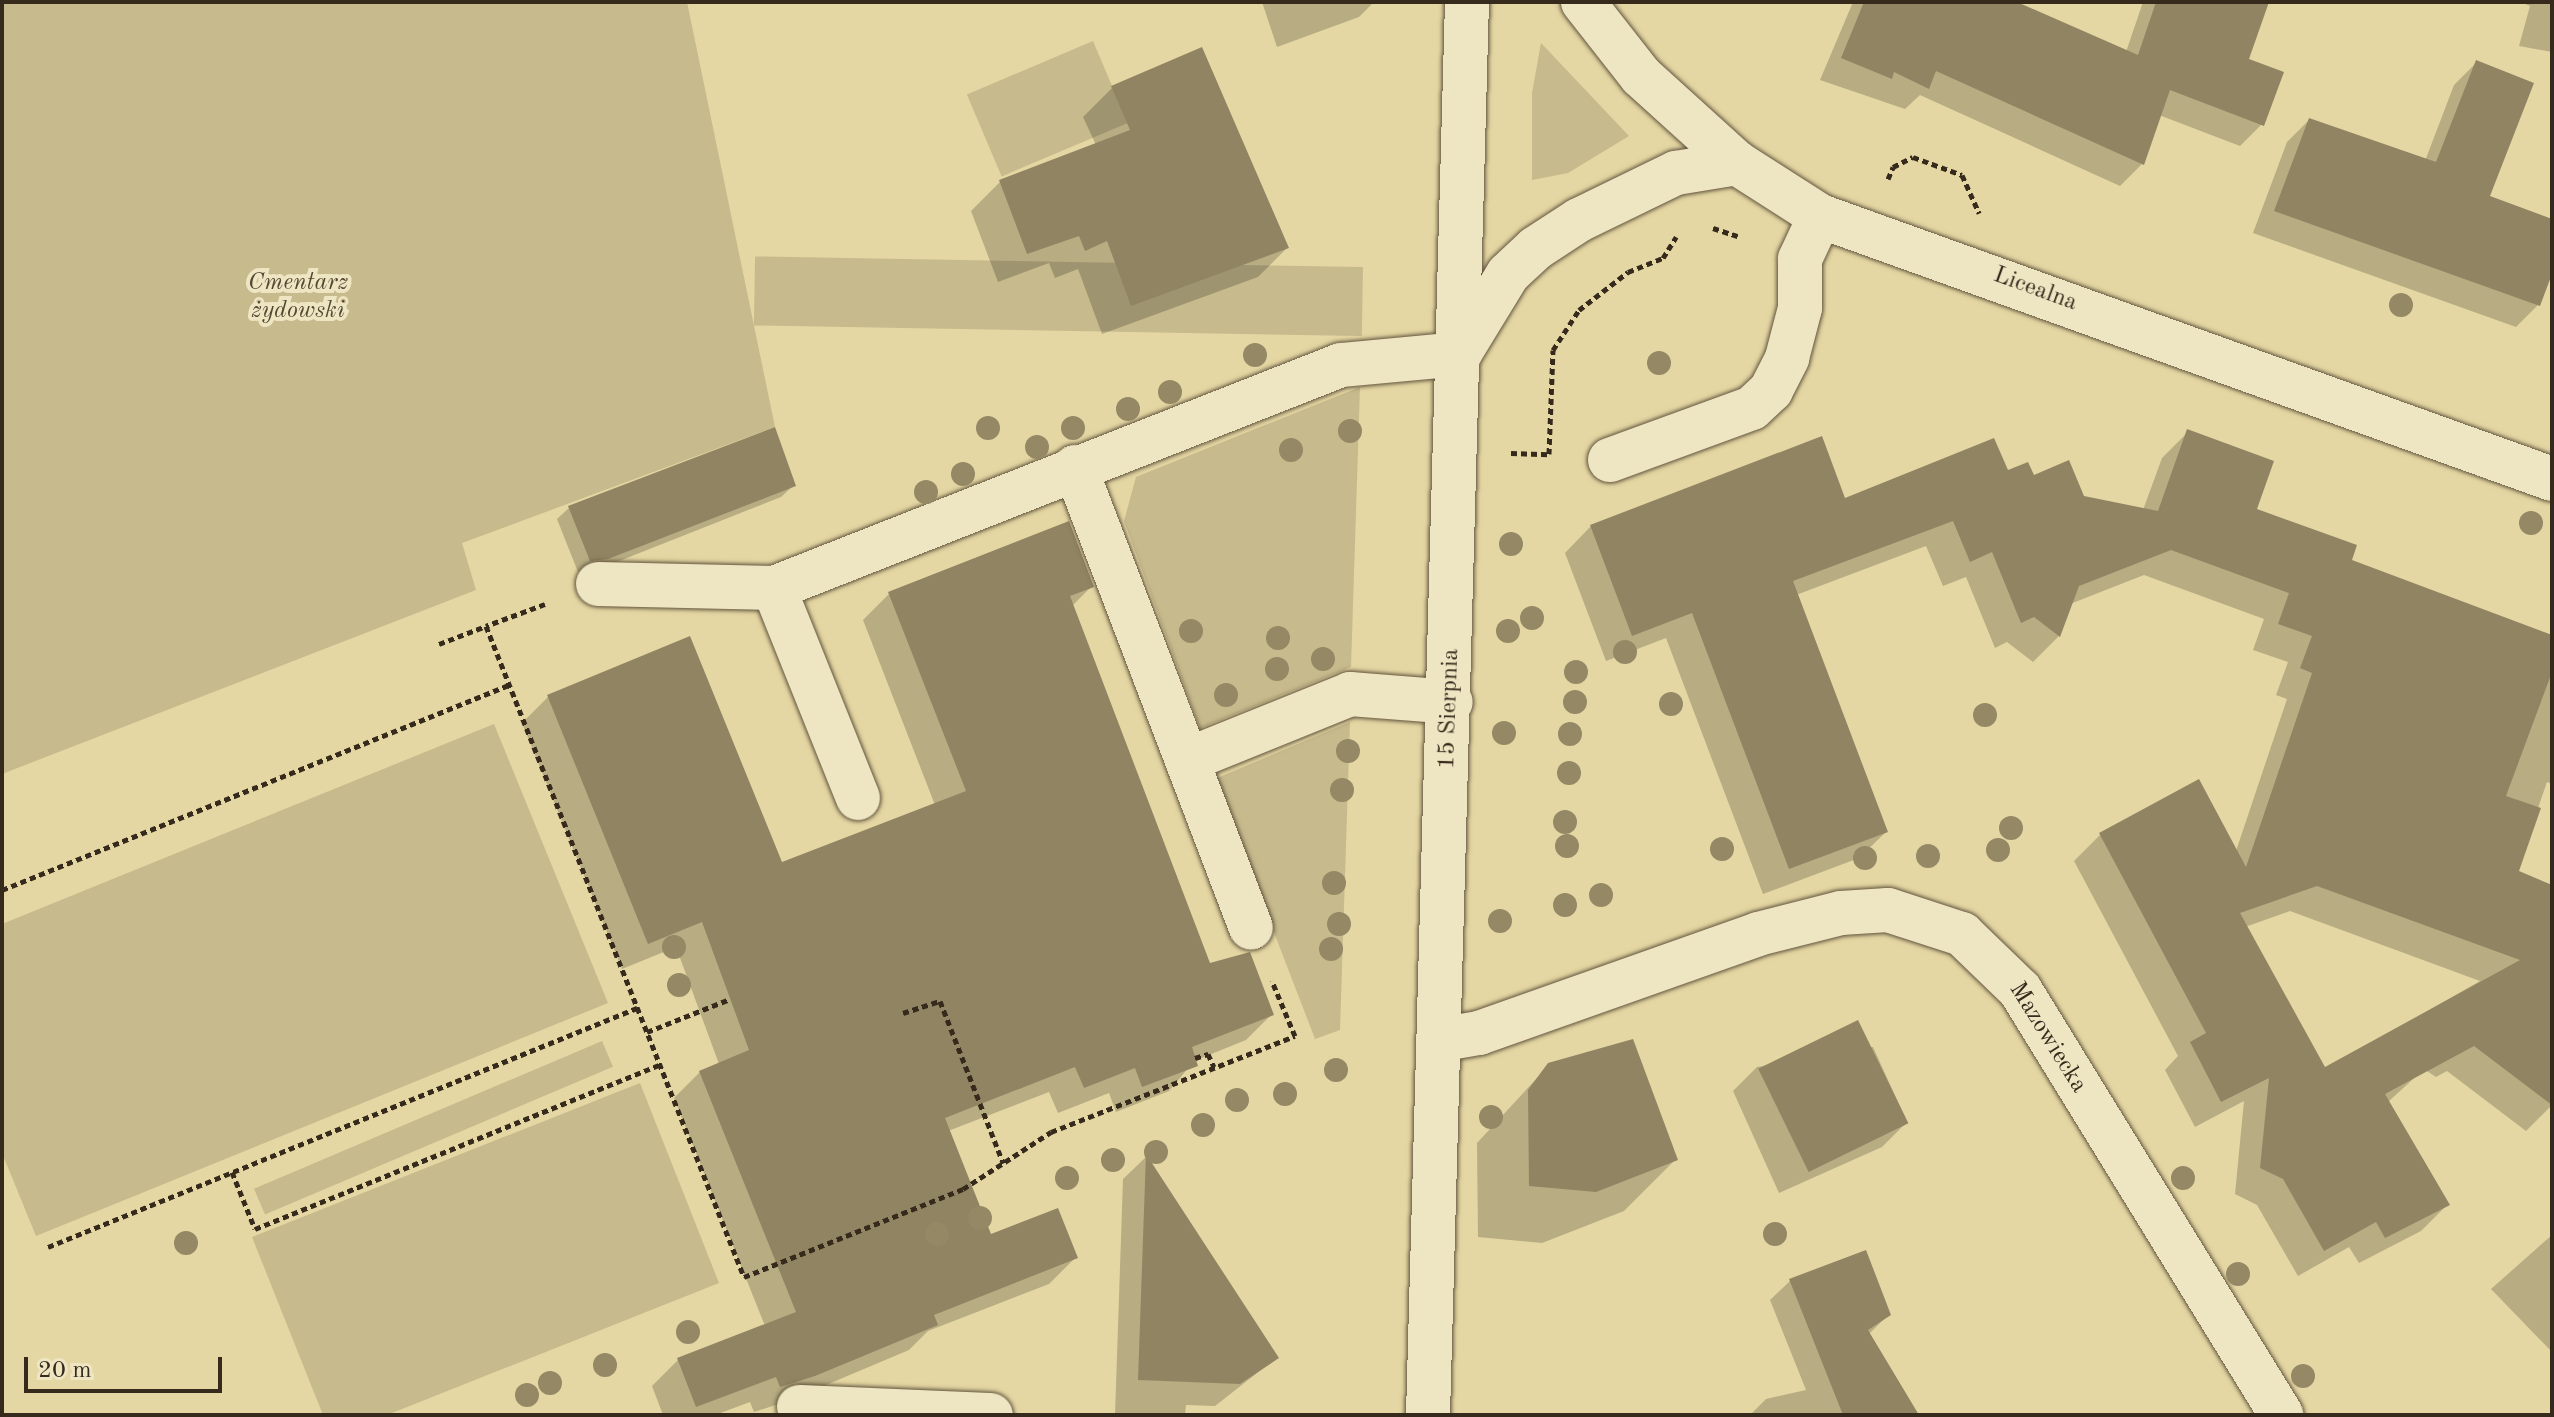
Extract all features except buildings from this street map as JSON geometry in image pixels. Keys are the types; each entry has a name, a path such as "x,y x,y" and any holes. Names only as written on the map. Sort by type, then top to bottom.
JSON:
{"street":[{"name":"15 Sierpnia","path":"1428,1415 1451,702 1467,2"},
{"name":"Licealna","path":"1583,2 1641,76 1737,163 1820,216 2552,479"},
{"path":"598,584 774,588 1075,467 1341,365 1459,354 1508,274 1536,248 1579,220 1676,173 1737,163"},
{"path":"1610,460 1752,408 1771,390 1787,358 1800,308 1800,259 1820,216"},
{"path":"1075,467 1251,928"},
{"path":"774,588 858,798"},
{"path":"1187,760 1350,694 1451,702"},
{"name":"Mazowiecka","path":"1438,1040 1479,1033 1558,1008 1811,919 1888,910 1950,929 1993,959 2020,990 2281,1415"},
{"path":"799,1407 991,1415"}],"path":[{"path":"1866,231 1893,167 1913,157 1962,175 1972,188"},
{"path":"1707,228 1800,259"},
{"path":"1506,453 1549,454 1553,350 1579,310 1628,272 1663,258 1681,230"},
{"path":"439,644 598,584"},
{"path":"486,626 744,1277 963,1189 1051,1132 1295,1036 1251,928"},
{"path":"2,890 509,685"},
{"path":"647,1032 730,999"},
{"path":"903,1013 940,1001 1003,1163"},
{"path":"48,1247 637,1008"},
{"path":"1195,1058 1208,1054 1214,1067"},
{"path":"232,1172 255,1229 659,1065"}],"green space":[{"name":"Cmentarz żydowski","path":"2,2 687,2 775,427 462,543 476,590 2,774"},
{"path":"1093,41 1128,123 1002,176 967,95"},
{"path":"1541,43 1629,136 1568,173 1532,180 1532,93"},
{"path":"755,256 1363,267 1362,336 754,325"},
{"path":"1360,387 1351,667 1200,728 1124,521 1136,477"},
{"path":"1350,722 1340,1030 1315,1039 1215,779"},
{"path":"494,724 608,1003 36,1236 2,1153 2,924"},
{"path":"602,1041 613,1067 265,1214 254,1189"},
{"path":"640,1083 719,1283 387,1415 323,1415 252,1237"}]}
